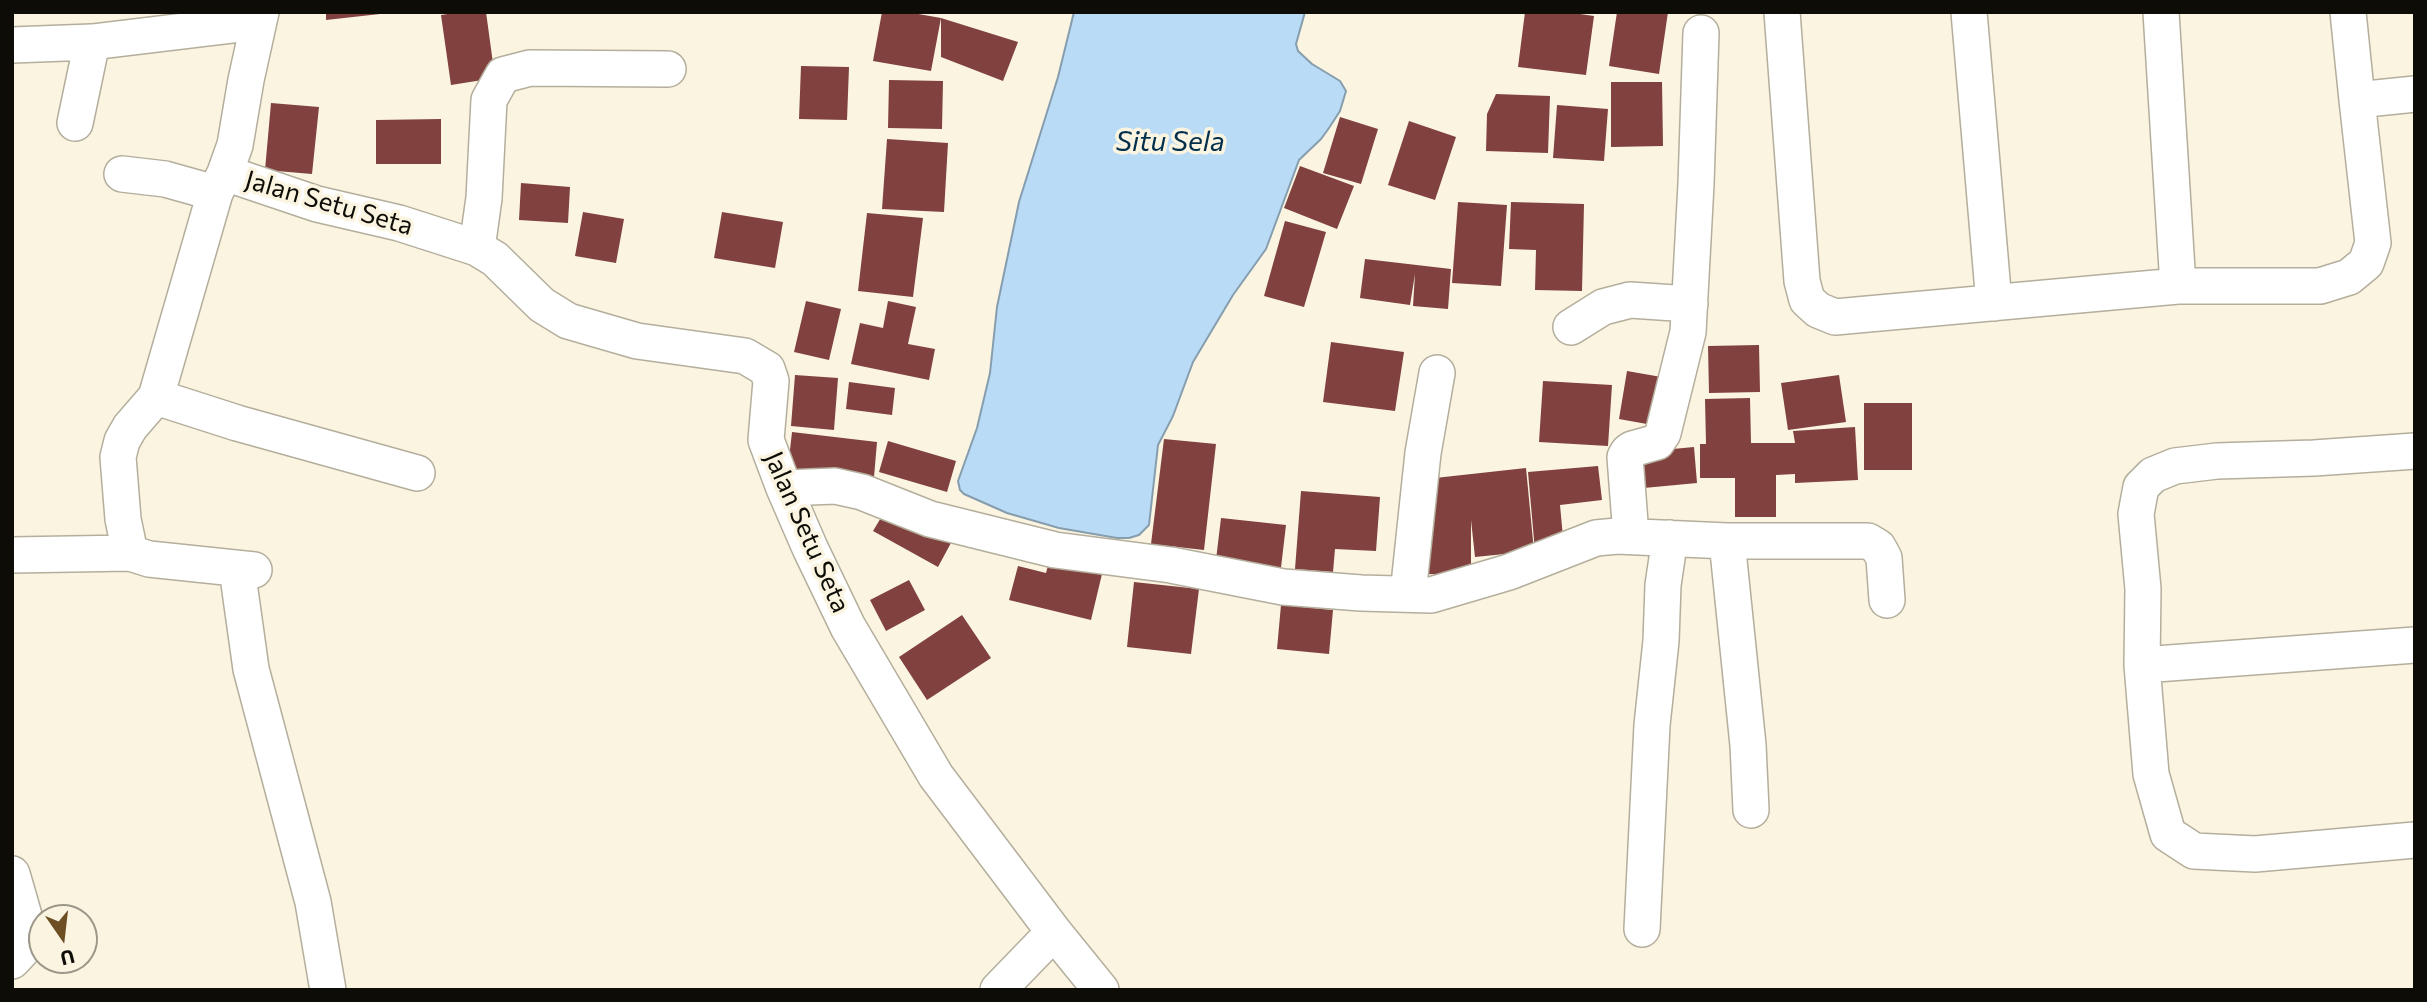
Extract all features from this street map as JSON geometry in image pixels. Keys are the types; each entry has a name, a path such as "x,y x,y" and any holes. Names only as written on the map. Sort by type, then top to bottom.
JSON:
{"street":[{"path":"1782,12 1802,281 1807,300 1818,310 1835,317 2178,286 2320,286 2349,277 2366,263 2373,243 2348,12"},
{"path":"1969,12 1994,303"},
{"path":"2161,12 2178,286"},
{"path":"12,45 92,42 260,17"},
{"name":"Jalan Setu Seta","path":"260,17 235,145 220,183 399,222 477,248 495,259 542,305 568,321 637,341 745,356 766,369 771,381 766,440 784,488 848,627 936,776 1101,990"},
{"path":"1631,536 1625,457 1632,449 1657,442 1663,433 1688,332 1701,33"},
{"path":"75,122 92,42"},
{"path":"477,248 484,198 489,100 503,75 530,68 668,69"},
{"path":"2357,100 2415,94"},
{"path":"122,174 220,183 156,397 130,427 122,441 118,457 123,519 130,553"},
{"path":"1571,327 1603,307 1630,300 1690,304"},
{"path":"1409,594 1423,453 1437,373"},
{"path":"156,397 237,424 417,473"},
{"path":"2415,451 2217,461 2175,466 2153,475 2141,487 2136,514 2143,589 2142,665 2151,774 2168,834 2194,851 2255,854 2415,840"},
{"path":"784,488 835,486 862,492 930,519 1043,547 1171,565 1283,587 1361,593 1431,595 1508,572 1596,538 1631,536 1727,541 1868,541 1878,547 1884,558 1887,600"},
{"path":"1642,929 1663,585 1670,538"},
{"path":"1727,541 1748,745 1751,810"},
{"path":"12,555 130,553 149,559 245,569 251,668 313,902 328,990"},
{"path":"2142,665 2415,645"},
{"path":"12,874 29,933 26,946 12,961"},
{"path":"998,990 1054,932"}],"water":[{"name":"Situ Sela","path":"1074,12 1305,12 1296,44 1298,51 1312,64 1340,81 1346,91 1340,111 1329,128 1299,160 1266,249 1233,295 1193,362 1173,416 1158,445 1149,525 1139,535 1129,538 1059,528 1007,513 964,494 958,481 977,428 990,373 997,307 1019,202 1058,77"}],"building":[{"path":"326,12 380,12 380,14 326,20"},
{"path":"486,12 495,78 451,85 441,15"},
{"path":"882,12 907,12 941,18 931,71 873,61"},
{"path":"1525,12 1566,12 1594,16 1586,75 1518,67"},
{"path":"1617,12 1668,12 1659,74 1609,66"},
{"path":"941,18 1018,42 1003,81 941,57"},
{"path":"801,66 849,67 847,120 799,119"},
{"path":"889,80 943,81 942,129 888,128"},
{"path":"1611,82 1662,82 1663,146 1611,147"},
{"path":"1496,94 1550,96 1548,153 1486,151 1487,114"},
{"path":"271,103 319,107 312,174 265,170"},
{"path":"1557,105 1608,109 1604,161 1553,158"},
{"path":"1340,117 1378,129 1361,184 1323,173"},
{"path":"441,119 441,164 376,164 376,120"},
{"path":"1409,121 1456,137 1435,200 1388,185"},
{"path":"887,139 948,143 944,212 882,209"},
{"path":"1300,166 1354,186 1337,229 1284,208"},
{"path":"521,183 570,187 568,223 519,220"},
{"path":"1458,202 1507,205 1501,286 1452,283"},
{"path":"1511,202 1584,204 1582,291 1535,290 1536,250 1509,249"},
{"path":"583,212 624,219 616,263 575,256"},
{"path":"722,212 783,222 775,268 714,258"},
{"path":"867,213 923,218 913,297 858,291"},
{"path":"1285,221 1326,232 1304,307 1264,296"},
{"path":"1365,259 1451,269 1448,309 1413,306 1415,274 1410,305 1360,298"},
{"path":"806,301 841,309 829,360 794,352"},
{"path":"888,301 916,307 908,344 935,349 929,380 851,364 860,323 883,328"},
{"path":"1331,342 1404,352 1395,411 1323,402"},
{"path":"1759,345 1760,392 1709,393 1708,346"},
{"path":"1627,371 1667,378 1658,426 1619,419"},
{"path":"795,375 838,378 834,430 791,426"},
{"path":"1839,375 1846,422 1788,430 1781,383"},
{"path":"1543,381 1612,385 1608,446 1539,442"},
{"path":"849,382 895,388 892,415 846,409"},
{"path":"1750,398 1751,443 1795,443 1793,431 1855,427 1858,480 1795,483 1795,474 1776,475 1776,517 1735,517 1735,478 1700,478 1700,444 1706,444 1705,399"},
{"path":"1864,403 1912,403 1912,470 1864,470"},
{"path":"792,432 877,442 874,477 788,468"},
{"path":"1164,439 1216,444 1204,550 1151,544"},
{"path":"888,441 956,461 947,492 879,472"},
{"path":"1694,447 1697,483 1633,489 1630,453"},
{"path":"1598,466 1602,500 1560,505 1564,548 1535,551 1528,472"},
{"path":"1526,468 1534,551 1475,557 1471,520 1471,575 1425,574 1426,479"},
{"path":"1301,491 1380,497 1376,551 1335,549 1333,572 1295,569"},
{"path":"888,506 952,541 938,567 873,531"},
{"path":"1221,518 1286,525 1280,576 1215,568"},
{"path":"1049,562 1102,574 1091,620 1009,600 1018,566 1046,573"},
{"path":"909,580 925,610 886,631 870,600"},
{"path":"1134,582 1199,589 1191,654 1127,647"},
{"path":"1281,605 1333,610 1329,654 1277,649"},
{"path":"962,615 991,658 927,700 899,657"}]}
